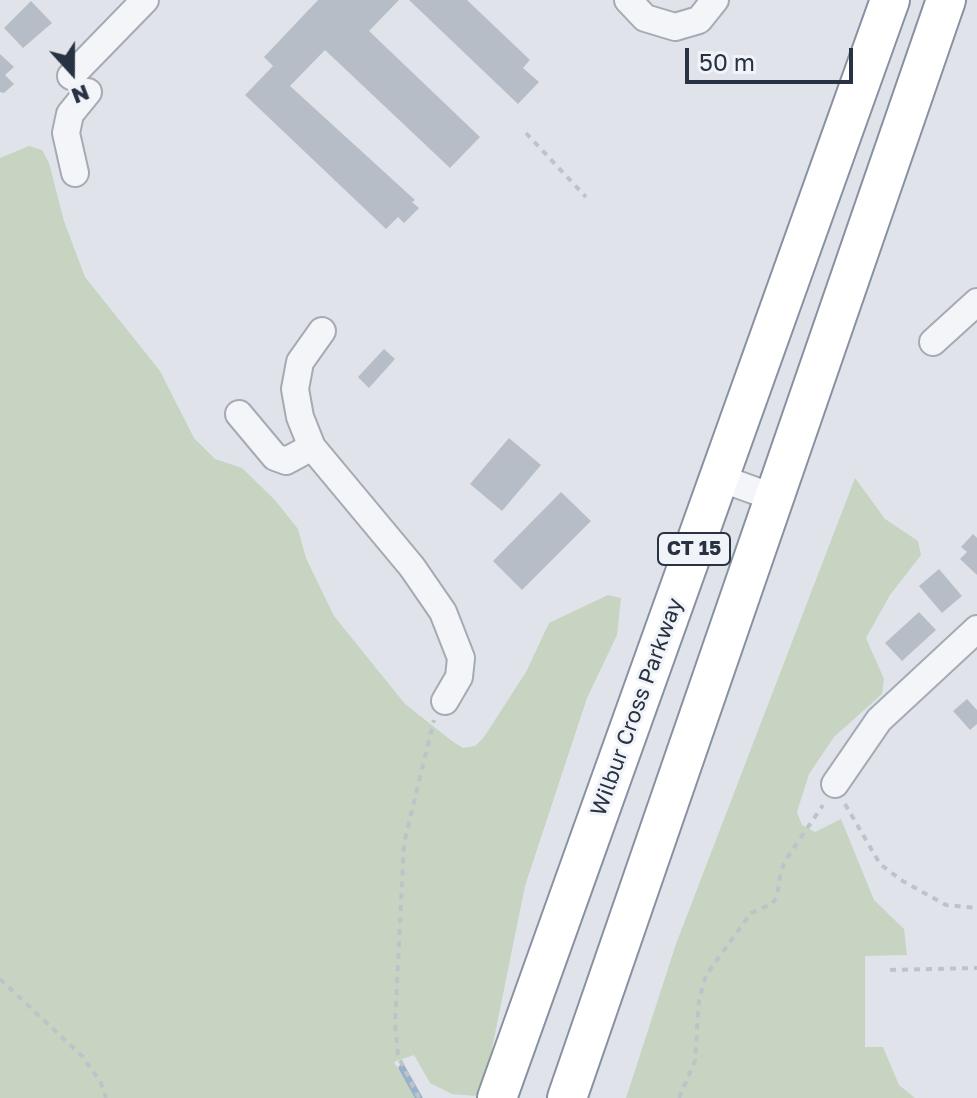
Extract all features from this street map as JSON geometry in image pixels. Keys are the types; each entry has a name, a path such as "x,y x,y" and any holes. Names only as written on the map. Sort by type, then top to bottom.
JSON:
{"highway":[{"name":"Wilbur Cross Parkway","path":"497,1098 890,0"},
{"name":"CT 15","path":"567,1098 946,0"}],"street":[{"path":"75,173 66,133 80,84 145,0"},
{"path":"628,0 645,18 675,27 699,20 715,0"},
{"path":"933,342 977,302"},
{"path":"322,331 300,362 295,389 300,417 312,447 412,567 443,612 461,658 459,677 445,701"},
{"path":"239,414 275,457 286,461 312,447"},
{"path":"720,478 775,498"},
{"path":"835,784 879,720 977,629"}],"path":[{"path":"526,133 586,197"},
{"path":"419,1098 402,1068 395,1023 404,843 432,728 445,701"},
{"path":"835,784 880,864 934,900 977,908"},
{"path":"679,1098 695,1061 699,1000 706,975 751,913 772,904 787,858 814,821 835,784"},
{"path":"890,970 977,968"},
{"path":"0,979 82,1056 100,1081 106,1098"}],"green space":[{"path":"29,146 42,150 49,163 64,221 85,277 160,371 194,438 215,459 242,468 275,500 298,529 306,558 334,616 405,704 452,741 463,748 475,746 484,737 526,672 549,623 608,595 621,598 617,635 587,698 525,886 486,1078 476,1096 452,1094 430,1083 414,1055 394,1062 416,1098 0,1098 0,158"},
{"path":"855,478 885,519 918,541 921,555 890,595 866,638 884,679 882,694 834,737 809,774 797,812 802,825 815,832 841,819 874,900 904,929 907,955 865,956 865,1047 883,1047 899,1085 915,1098 626,1098 676,944"}],"building":[{"path":"318,0 399,0 369,31 480,137 450,168 325,50 290,86 415,200 412,202 419,208 404,223 398,217 386,229 245,95 273,66 264,57"},
{"path":"409,0 467,0 530,60 523,68 539,82 518,104"},
{"path":"31,1 52,23 23,48 4,28"},
{"path":"0,54 14,67 5,75 14,84 4,93 0,92"},
{"path":"384,349 395,359 369,388 358,377"},
{"path":"509,438 541,465 502,511 470,484"},
{"path":"561,492 591,521 522,590 493,561"},
{"path":"973,534 977,538 977,575 960,559 967,552 961,547"},
{"path":"939,569 962,596 942,613 919,586"},
{"path":"919,612 936,630 902,661 885,643"},
{"path":"967,699 977,710 977,724 970,730 953,711"}],"waterway":[{"path":"402,1068 419,1098"}]}
